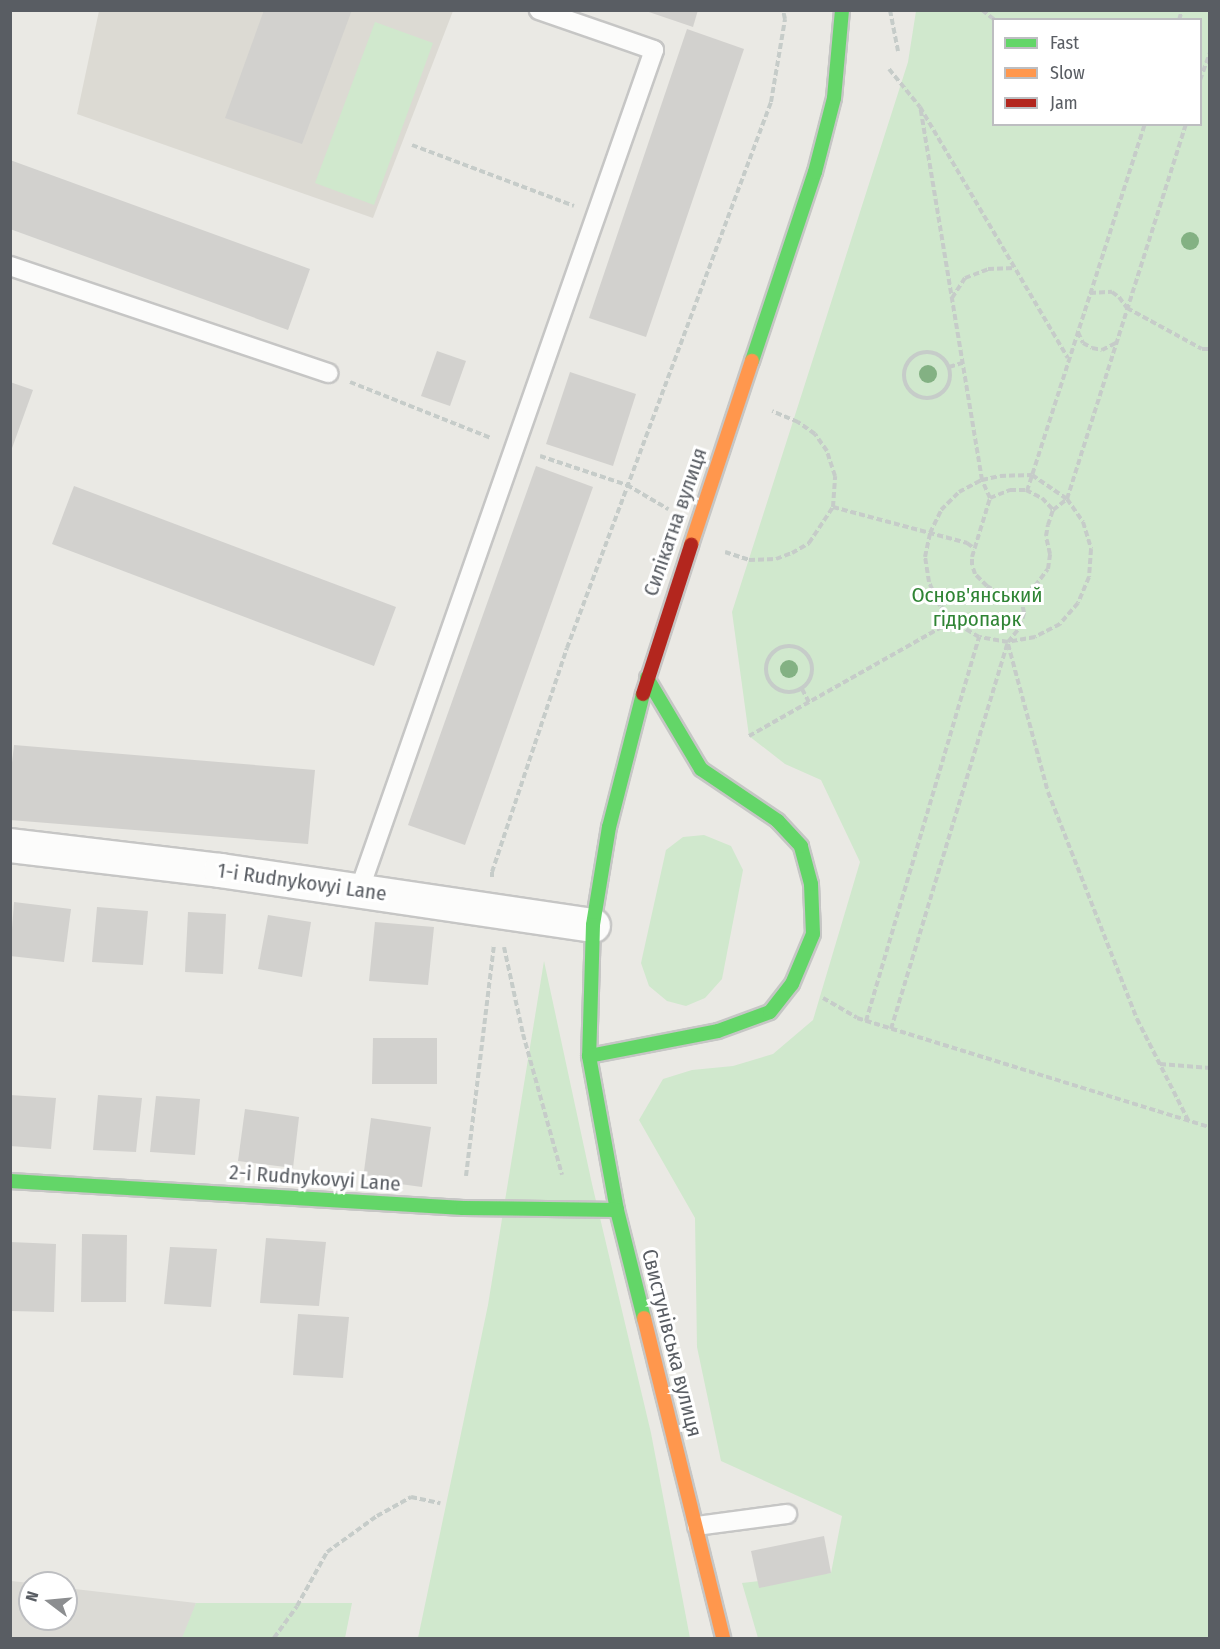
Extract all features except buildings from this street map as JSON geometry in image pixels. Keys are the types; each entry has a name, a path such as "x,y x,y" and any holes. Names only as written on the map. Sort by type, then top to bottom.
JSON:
{"main road":[{"name":"Силікатна вулиця","path":"589,1056 593,925 609,827 647,678 815,172 834,99 842,10"},
{"path":"589,1056 718,1031 770,1012 792,984 813,934 811,884 801,846 778,821 701,769 647,678"},
{"name":"Свистунівська вулиця","path":"589,1056 617,1210 723,1638"},
{"name":"2-i Rudnykovyi Lane","path":"10,1181 463,1208 617,1210"}],"street":[{"name":"1-i Rudnykovyi Lane","path":"10,844 220,870 593,925"}],"lane":[{"path":"359,891 654,50 539,10"},
{"path":"10,266 328,373"},
{"path":"697,1526 787,1514"}],"path":[{"path":"572,1210 523,1034 492,872 567,648 771,102 785,19 783,10"},
{"path":"890,10 898,51"},
{"path":"1202,74 1209,53"},
{"path":"889,69 920,106 1069,359"},
{"path":"891,1029 1008,642 1020,627 1024,613 1022,603 1010,594 999,593 981,580 972,566 974,548 990,498 982,480 920,106"},
{"path":"1028,491 1077,331 1144,126"},
{"path":"1015,598 1035,586 1048,569 1050,554 1046,536 1053,510 1067,500 1185,126"},
{"path":"412,145 597,214"},
{"path":"952,298 965,278 988,269 1015,268"},
{"path":"1090,293 1112,292 1127,308 1202,348 1209,349"},
{"path":"1077,331 1083,344 1092,348 1102,350 1116,343"},
{"path":"925,351 940,356 948,367 948,384 939,394 931,398 924,398 911,392 904,379 906,364 918,353 925,351"},
{"path":"948,367 962,363"},
{"path":"328,373 515,447 627,485 677,514"},
{"path":"725,552 749,560 776,559 792,553 809,543 833,507 835,476 827,451 815,434 807,428 772,411"},
{"path":"1032,475 1067,500 1083,522 1091,549 1089,577 1078,603 1060,624 1035,637 1008,642 979,637 954,620 940,606 929,582 925,557 930,532 941,510 959,492 982,480 1000,476 1032,475"},
{"path":"990,498 1010,490 1028,491 1042,498 1053,510"},
{"path":"833,507 930,532 967,543 974,548"},
{"path":"749,736 954,620"},
{"path":"866,1021 979,637"},
{"path":"1008,642 1020,697 1048,792 1137,1019 1189,1122"},
{"path":"796,647 809,656 813,672 802,689 786,693 769,681 766,667 769,659 780,648 796,647"},
{"path":"802,689 809,702"},
{"path":"463,1208 498,911"},
{"path":"792,984 837,1004 856,1018 1209,1127"},
{"path":"1160,1064 1209,1068"},
{"path":"274,1638 297,1606 327,1552 377,1516 411,1497 440,1503"}],"shaded area":[{"path":"99,11 453,11 373,218 77,114"},
{"path":"11,1581 18,1582 18,1631 78,1631 78,1589 196,1603 186,1638 11,1638"}],"green space":[{"name":"Основ'янський гідропарк","path":"916,11 1209,11 1209,1638 758,1638 742,1583 831,1573 842,1516 721,1461 697,1347 695,1218 639,1120 663,1079 692,1070 733,1066 773,1054 813,1020 860,862 821,780 785,764 749,736 732,612 908,62"},
{"path":"375,22 433,43 374,205 315,183"},
{"path":"704,835 731,846 743,870 722,979 705,998 686,1006 667,1001 649,986 641,963 666,850 683,837"},
{"path":"544,961 592,1184 651,1433 690,1638 418,1638 488,1305"},
{"path":"196,1603 352,1603 345,1638 182,1638"}],"traffic: fast":[{"path":"752,361 815,172 834,98 842,10"},
{"path":"589,1056 718,1031 770,1012 792,984 813,934 811,884 801,846 778,821 701,769 647,678"},
{"path":"643,694 609,827 593,925 589,1056 617,1210 644,1318"},
{"path":"10,1181 463,1208 617,1210"}],"traffic: slow":[{"path":"691,545 752,361"},
{"path":"644,1318 723,1638"}],"traffic: jam":[{"path":"643,694 691,545"}]}
